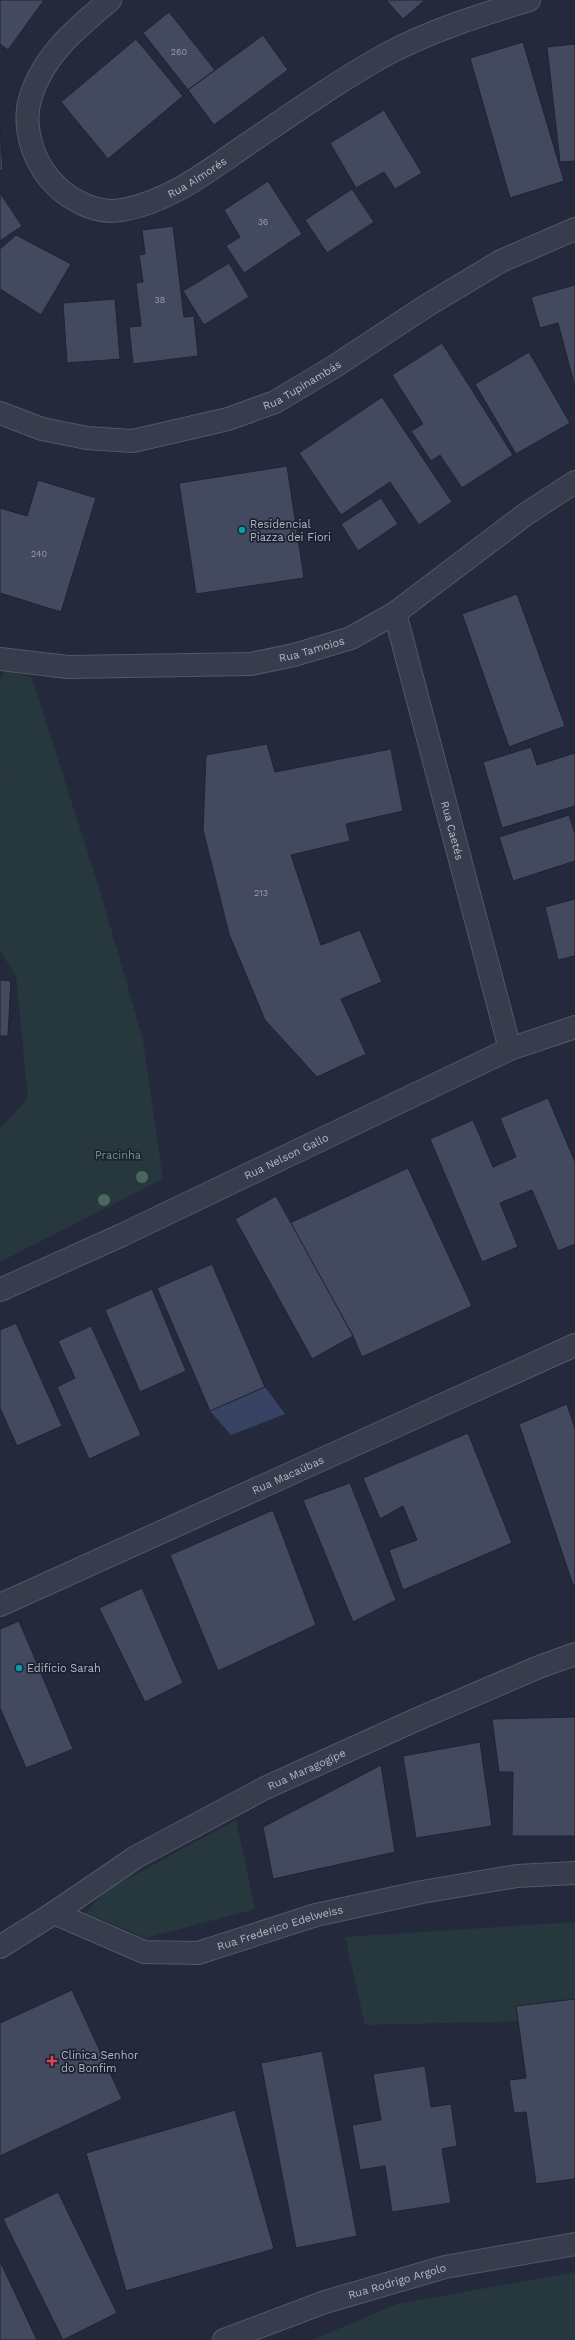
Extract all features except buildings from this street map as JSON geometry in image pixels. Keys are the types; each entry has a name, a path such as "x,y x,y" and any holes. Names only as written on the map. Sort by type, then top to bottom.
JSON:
{"street":[{"name":"Rua Aimorés","path":"110,0 71,32 45,65 30,97 27,127 34,155 48,178 66,196 92,207 120,210 152,202 187,185 334,85 388,53 443,29 529,0"},
{"name":"Rua Tupinambás","path":"0,412 42,430 87,438 133,441 228,419 275,402 332,368 426,306 501,261 575,229"},
{"name":"Rua Tamoios","path":"0,659 68,667 251,664 294,655 351,638 395,613 526,514 575,482"},
{"name":"Rua Caetés","path":"395,613 510,1049"},
{"name":"Rua Nelson Gallo","path":"0,1290 122,1235 510,1049 575,1027"},
{"name":"Rua Macaúbas","path":"0,1605 575,1345"},
{"name":"Rua Maragogipe","path":"54,1913 136,1857 265,1788 420,1718 539,1667 575,1654"},
{"name":"Rua Frederico Edelweiss","path":"54,1913 144,1952 198,1953 316,1915 415,1893 517,1876 575,1873"},
{"path":"0,1947 54,1913"},
{"name":"Rua Rodrigo Argolo","path":"224,2340 324,2302 445,2267 575,2244"}],"green space":[{"name":"Pracinha","path":"6,669 32,678 101,894 143,1040 163,1179 0,1262 0,1129 28,1098 16,976 0,951 0,777 10,790 0,776 0,681"},
{"path":"236,1820 255,1909 146,1938 86,1913 105,1891"},
{"path":"575,1922 575,2020 365,2025 345,1937"},
{"path":"575,2272 575,2340 312,2340 397,2304"}],"water":[{"path":"265,1387 285,1414 231,1435 210,1411"}],"place":[{"name":"Residencial Piazza dei Fiori","path":"242,530"},
{"name":"Edifício Sarah","path":"19,1668"},
{"name":"Clínica Senhor do Bonfim","path":"52,2061"}]}
